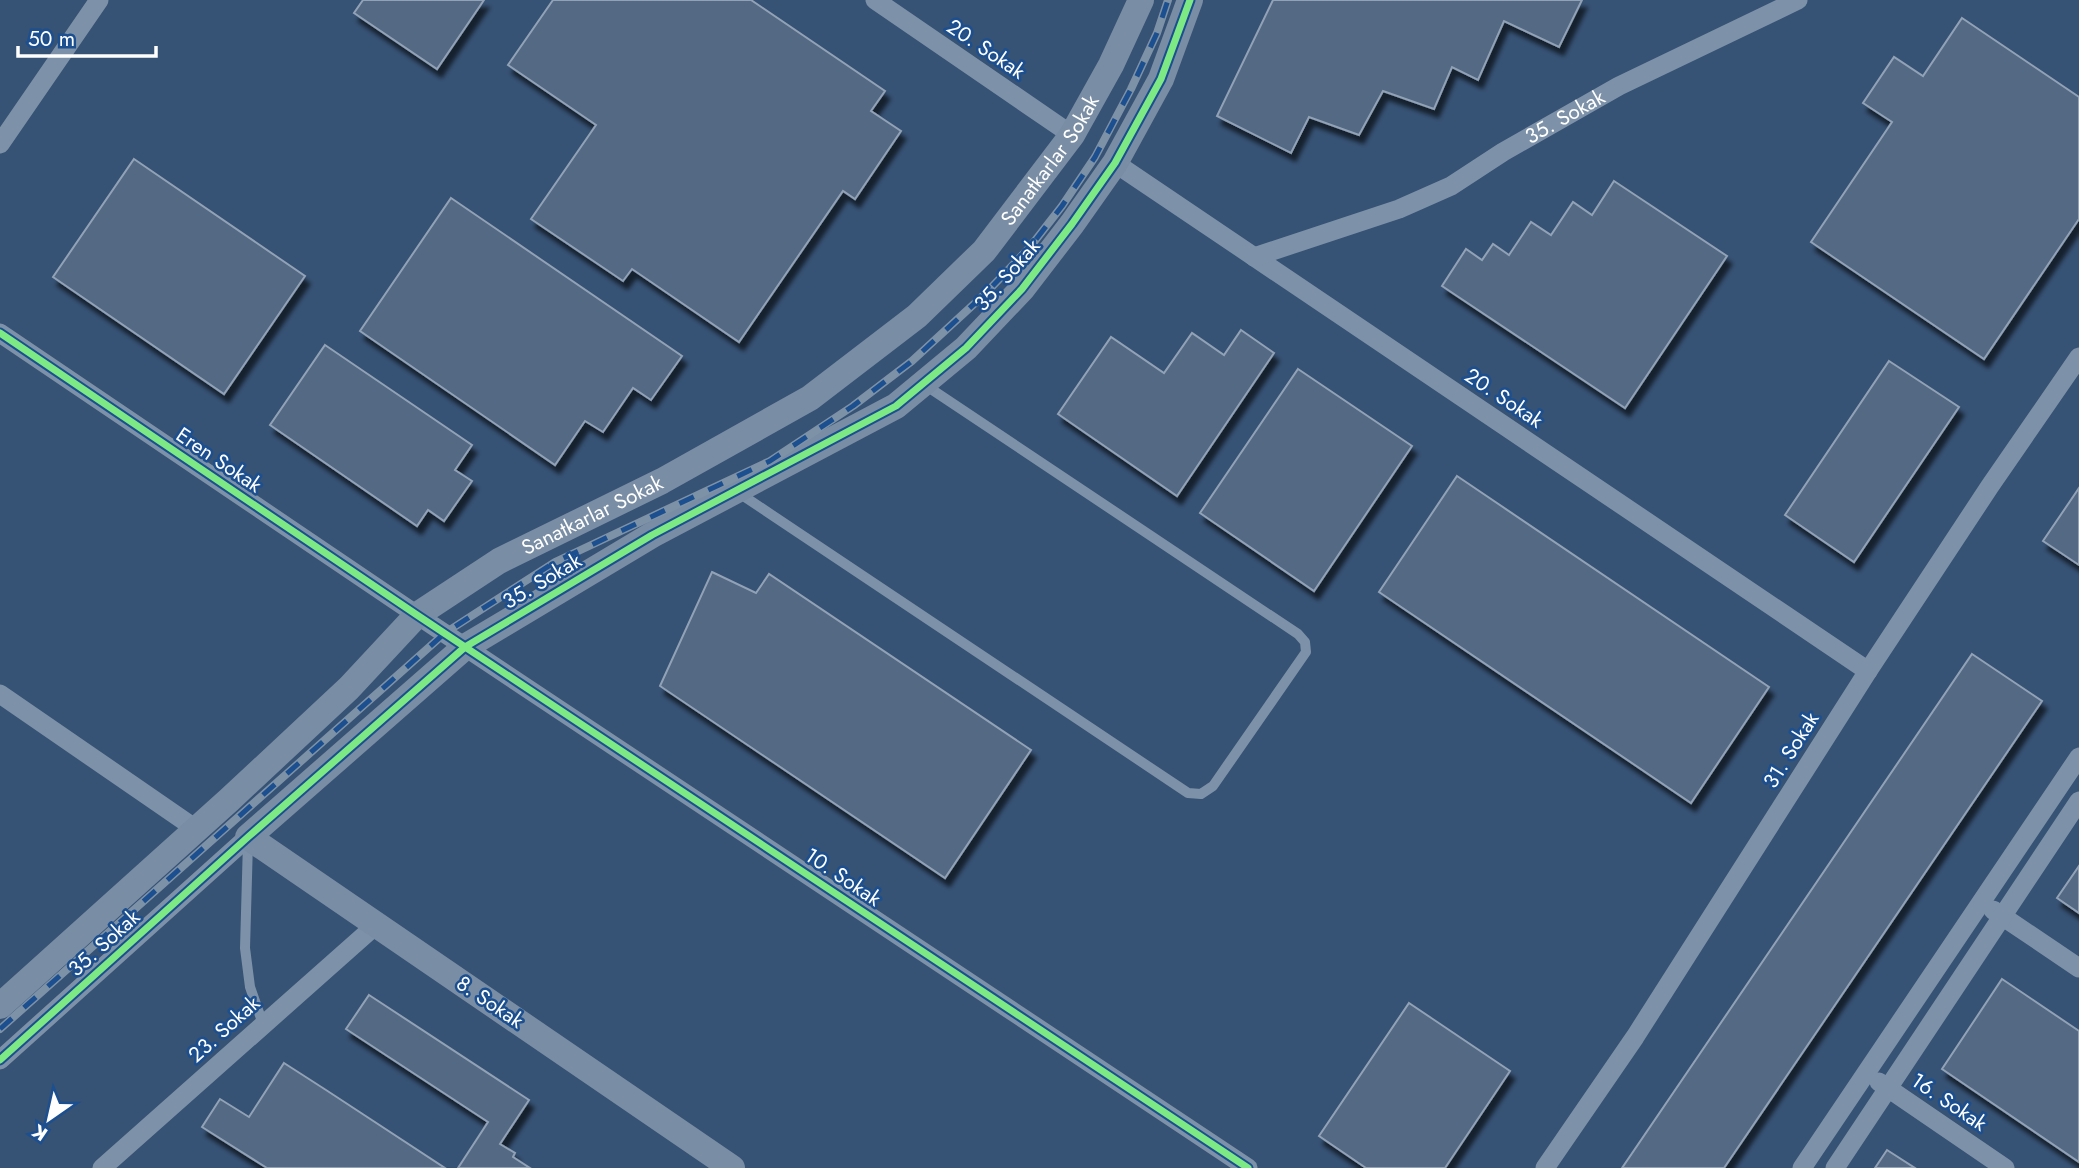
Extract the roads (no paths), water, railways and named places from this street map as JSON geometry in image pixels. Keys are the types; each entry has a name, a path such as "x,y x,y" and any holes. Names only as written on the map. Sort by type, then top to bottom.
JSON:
{"street":[{"path":"0,144 99,0"},
{"name":"20. Sokak","path":"875,0 1072,135"},
{"name":"Sanatkarlar Sokak","path":"0,1006 349,688 418,615 499,561 662,481 810,398 917,316 984,251 1072,135 1111,65 1141,0"},
{"name":"35. Sokak","path":"0,1060 465,647 652,536 896,407 966,348 1022,289 1115,163 1161,79 1190,0"},
{"name":"35. Sokak","path":"1254,257 1399,209 1451,186 1503,152 1619,86 1798,0"},
{"name":"20. Sokak","path":"1115,163 1868,671"},
{"name":"Eren Sokak","path":"0,333 418,615"},
{"name":"31. Sokak","path":"1545,1168 1635,1037 1868,671 1990,486 2079,358"},
{"name":"10. Sokak","path":"418,615 1248,1168"},
{"path":"0,694 196,829"},
{"path":"1802,1168 2079,757"},
{"path":"1835,1168 2079,801"},
{"name":"8. Sokak","path":"248,837 732,1168"},
{"path":"1981,902 2079,968"},
{"name":"23. Sokak","path":"102,1168 376,925"},
{"name":"16. Sokak","path":"1867,1074 2005,1168"}],"lane":[{"path":"736,491 1188,793 1201,794 1213,786 1306,652 1305,642 1287,627 924,383"},
{"path":"248,837 245,948 250,987 263,1024"}],"railway":[{"path":"0,1029 445,633 555,562 770,461 853,406 912,361 986,293 1030,247 1062,206 1095,157 1131,89 1157,33 1168,0"}]}
